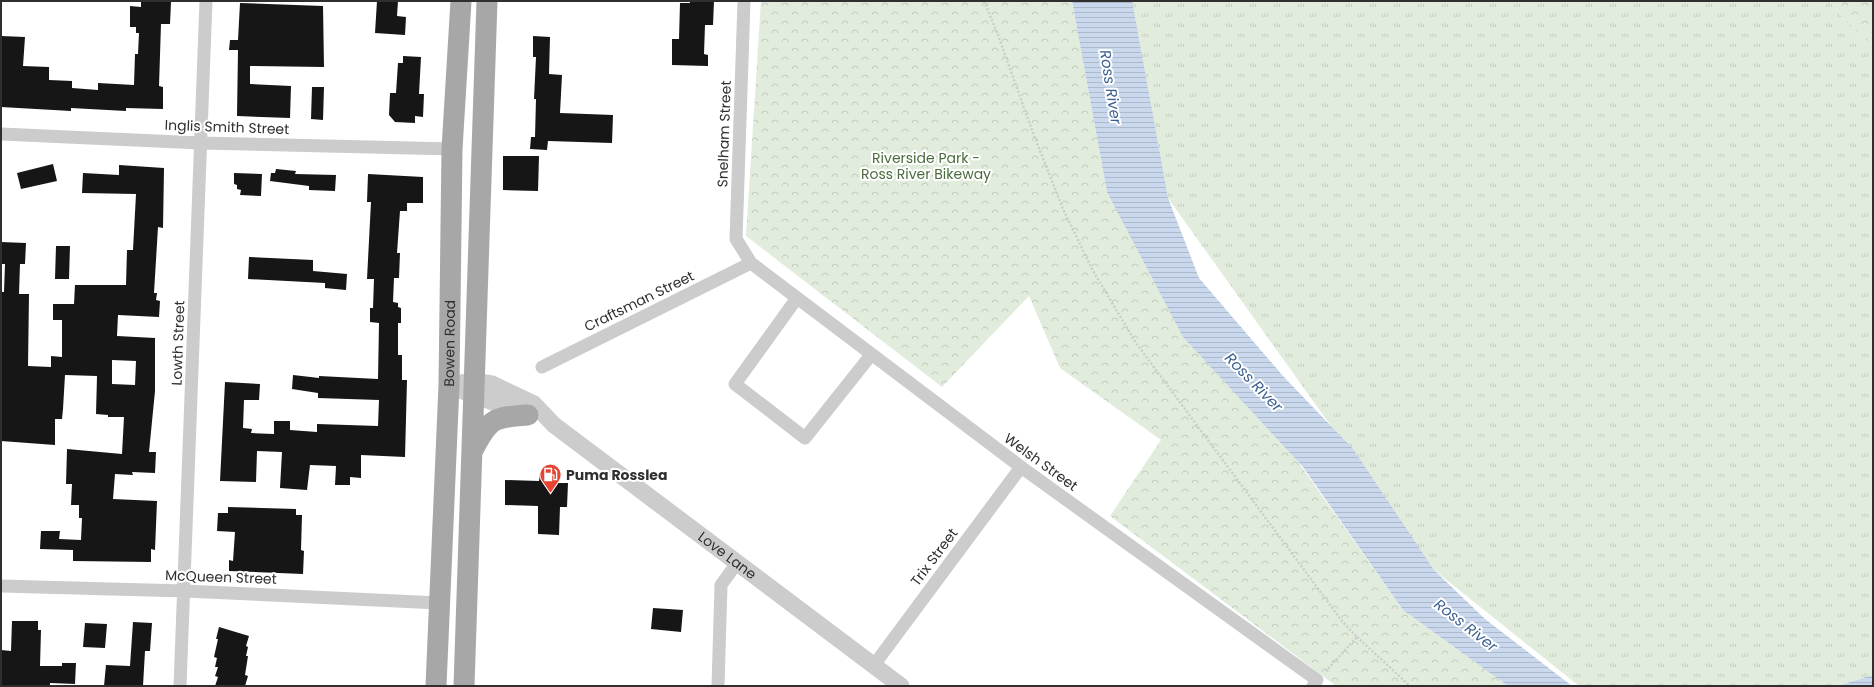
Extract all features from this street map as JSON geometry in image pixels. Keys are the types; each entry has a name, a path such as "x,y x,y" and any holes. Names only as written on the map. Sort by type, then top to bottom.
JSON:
{"main road":[{"name":"Bowen Road","path":"436,686 449,385 452,149 461,1"},
{"name":"Bowen Road","path":"464,686 488,1"},
{"path":"471,453 481,434 491,422 508,416 528,415"}],"street":[{"name":"Lowth Street","path":"180,686 185,591 206,1"},
{"name":"Snelham Street","path":"744,1 736,239 751,263"},
{"name":"Inglis Smith Street","path":"1,134 201,143 452,149"},
{"name":"Welsh Street","path":"751,263 1021,467 1315,683"},
{"name":"Craftsman Street","path":"542,367 751,263"},
{"path":"796,298 735,384 798,433 805,438 871,354"},
{"name":"Love Lane","path":"449,385 474,388 492,384 534,404 554,425 902,686"},
{"name":"Love Lane","path":"474,388 496,402 554,425"},
{"name":"Trix Street","path":"874,665 1021,467"},
{"path":"718,686 721,584 737,563"},
{"name":"McQueen Street","path":"1,586 185,591 439,603"}],"path":[{"path":"984,1 1063,209 1096,276 1140,349 1332,608 1357,637 1410,686"},
{"path":"1315,683 1357,637"}],"green space":[{"name":"Riverside Park - Ross River Bikeway","path":"761,1 1072,1 1107,192 1403,610 1508,686 1336,686 1110,516 1161,440 1060,368 1029,296 942,387 746,236"},
{"path":"1112,1 1830,1 1844,19 1873,46 1873,675 1837,686 1579,686 1434,570 1168,198"},
{"path":"1830,1 1873,1 1873,46 1844,19"}],"water":[{"name":"Ross River","path":"1072,1 1132,1 1168,198 1199,278 1283,376 1353,449 1434,570 1485,619 1572,686 1508,686 1403,610 1303,467 1183,337 1107,192"},
{"path":"1873,675 1873,686 1837,686"}],"building":[{"path":"141,1 171,2 170,24 161,24 159,86 163,87 163,109 126,108 126,111 71,108 71,111 1,107 1,36 25,37 23,66 49,67 49,80 72,81 72,88 98,90 98,83 134,85 135,54 138,54 139,33 136,33 136,27 130,27 130,6 141,7"},
{"path":"377,1 398,1 397,16 406,17 405,35 375,33"},
{"path":"690,1 714,1 713,25 705,25 704,54 708,55 708,66 672,65 672,39 679,39 680,3 690,3"},
{"path":"240,3 323,6 324,67 250,66 250,84 291,86 290,118 237,116 238,50 229,50 230,40 238,40"},
{"path":"533,36 550,37 549,74 562,75 560,113 613,115 612,143 548,141 547,150 530,149 531,137 535,137 536,99 534,99 536,57 533,57"},
{"path":"403,56 421,57 419,94 424,94 423,117 415,116 415,123 395,122 389,115 390,93 396,93 398,63 403,63"},
{"path":"312,87 324,87 323,120 311,119"},
{"path":"503,156 539,156 538,191 503,190"},
{"path":"53,164 57,181 21,189 17,173"},
{"path":"119,165 164,168 163,228 158,227 154,293 157,293 156,300 160,301 159,317 118,315 117,336 155,338 155,391 149,452 156,452 155,473 132,472 133,475 115,474 113,499 157,501 155,550 151,549 151,562 73,561 73,550 40,549 41,531 60,531 59,539 81,540 82,518 79,518 79,505 71,505 72,484 66,484 67,449 122,454 124,417 108,417 108,415 96,414 97,376 65,375 62,419 55,419 55,445 1,441 1,292 4,292 5,264 1,264 1,242 26,243 25,264 20,264 19,294 29,294 28,366 51,367 51,356 62,357 62,320 53,320 53,304 74,304 75,285 126,285 127,250 133,250 136,194 82,193 83,173 119,175","holes":["112,360 136,361 135,385 112,384"]},
{"path":"276,169 296,171 295,174 336,175 335,191 309,190 309,186 270,181 271,173 275,173"},
{"path":"234,173 262,174 261,196 240,195 241,190 237,189 237,185 234,184"},
{"path":"368,174 423,177 423,203 407,203 407,211 400,211 397,253 400,253 399,278 394,278 393,302 398,303 398,307 401,308 401,323 398,323 398,355 402,355 402,380 407,380 405,457 361,455 361,478 350,477 350,485 335,485 336,466 310,465 307,490 280,488 282,452 257,451 256,482 220,481 225,382 260,384 259,400 244,400 243,428 252,429 251,433 274,434 274,421 290,421 290,430 317,432 317,424 378,426 379,400 318,398 318,393 292,389 293,375 319,378 319,376 378,379 379,323 370,322 370,308 373,308 374,279 367,279 371,202 367,202"},
{"path":"56,246 70,246 69,279 55,279"},
{"path":"249,257 313,260 313,271 347,274 346,290 325,288 325,283 248,279"},
{"path":"540,473 552,474 552,483 568,483 567,507 560,507 559,535 538,534 538,506 505,505 505,480 539,481"},
{"path":"228,507 296,509 296,515 302,515 301,550 304,551 303,574 229,571 229,560 233,561 235,532 217,531 218,513 228,513"},
{"path":"653,608 683,610 681,632 651,629"},
{"path":"12,621 38,621 38,630 41,630 40,666 62,666 62,663 76,663 75,684 50,683 50,686 1,686 1,650 11,651"},
{"path":"133,622 152,623 150,651 145,651 143,686 104,686 106,665 130,666"},
{"path":"85,623 107,624 105,648 83,647"},
{"path":"219,627 249,636 246,646 248,647 246,656 248,656 245,675 248,676 245,686 215,686 218,677 215,676 218,667 215,667 217,658 214,657"}],"place":[{"name":"Puma Rosslea","path":"550,494"}]}
